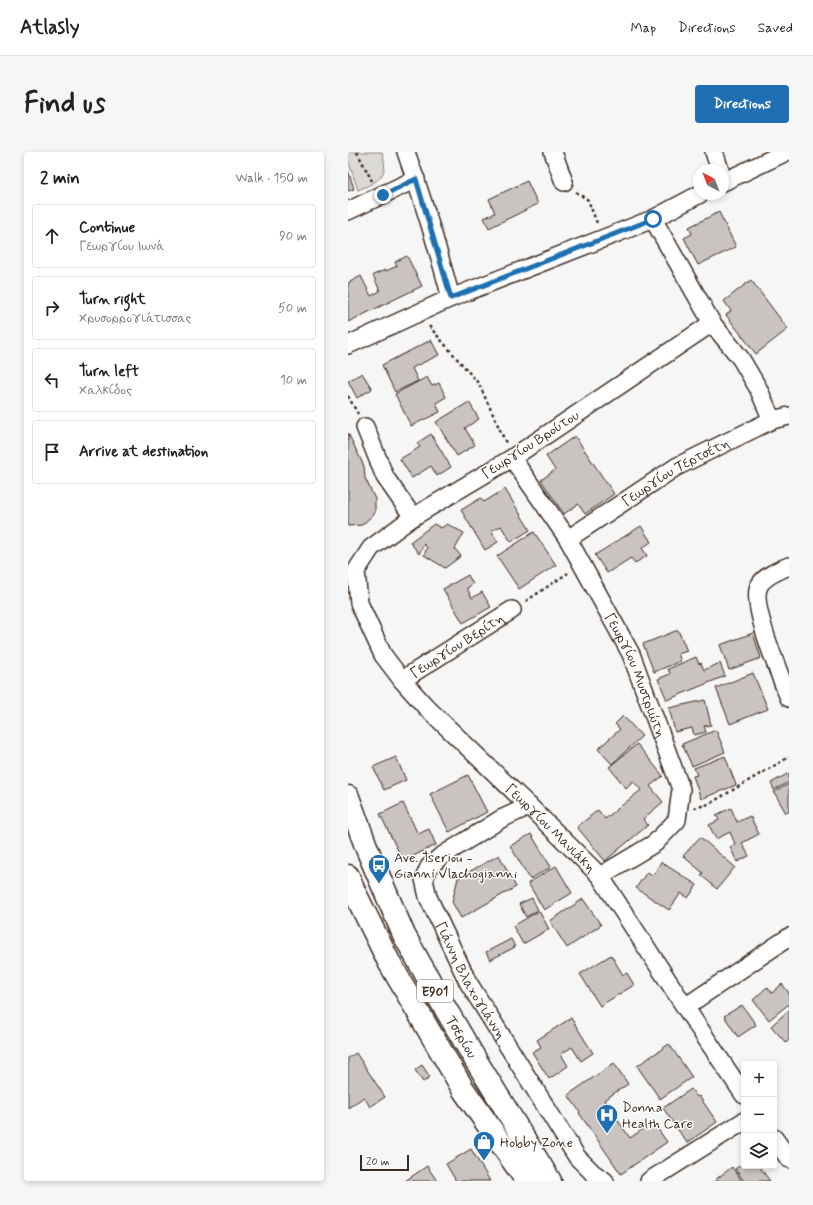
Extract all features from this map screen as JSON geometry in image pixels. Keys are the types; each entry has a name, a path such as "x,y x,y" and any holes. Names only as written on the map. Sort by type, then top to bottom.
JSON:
{"main road":[{"name":"Τσερίου","path":"348,797 367,849 404,935 475,1059 550,1181"},
{"name":"Τσερίου","path":"348,876 389,962 459,1083 527,1181"}],"street":[{"path":"406,152 416,179 451,298"},
{"path":"553,152 564,182"},
{"path":"714,152 718,164"},
{"path":"729,175 786,152"},
{"path":"348,211 416,179"},
{"path":"348,346 451,298 653,219 693,198"},
{"path":"653,219 712,323 741,359 758,388 772,420"},
{"name":"Γεωργίου Βρούτου","path":"356,571 371,548 413,517 512,458 712,323"},
{"name":"Γεωργίου Τερτσέτη","path":"568,539 676,467 772,420 789,416"},
{"path":"364,427 385,477 413,517"},
{"name":"Γεωργίου Μυστριώτη","path":"512,458 568,539 632,654 681,788 677,820 655,843 600,876"},
{"path":"789,566 765,579 759,586 756,597 758,609 773,656 789,698"},
{"name":"Γεωργίου Μανιάκη","path":"356,571 359,603 383,655 402,680 426,707 530,806 600,876 741,1090"},
{"name":"Γεωργίου Βερίτη","path":"402,680 512,610"},
{"name":"Γιάννη Βλαχογιάννη","path":"530,806 501,819 440,857 429,867 424,879 428,897 468,982 577,1157 593,1173 605,1181"},
{"path":"686,1007 787,941"},
{"path":"649,1181 741,1122"},
{"path":"777,1142 789,1159"}],"path":[{"path":"357,152 373,184"},
{"path":"564,182 588,200 602,239"},
{"path":"418,313 479,384 512,458"},
{"path":"512,610 582,564"},
{"path":"678,813 709,804 789,757"}],"shaded area":[{"path":"348,152 382,152 384,167 380,177 371,184 358,190 348,160"}],"building":[{"path":"348,170 354,189 348,191"},
{"path":"527,181 538,204 489,228 484,218 495,213 489,199"},
{"path":"719,212 736,247 698,265 684,238 692,234 689,227"},
{"path":"407,256 422,286 348,322 348,283 361,276 371,296 380,291 373,275 397,266 395,262"},
{"path":"751,280 788,329 756,354 726,315 731,311 724,301"},
{"path":"431,340 439,355 412,368 418,381 395,392 382,365"},
{"path":"362,373 372,389 357,398 348,381"},
{"path":"427,377 432,386 439,383 446,397 436,403 440,412 411,426 395,394"},
{"path":"469,402 479,419 465,428 475,445 457,456 436,422"},
{"path":"348,433 364,466 365,478 375,499 375,513 362,525 348,526"},
{"path":"431,434 451,467 437,476 431,466 412,478 400,459 420,447 417,443"},
{"path":"575,436 614,494 585,514 578,504 564,514 541,480 555,470 546,456"},
{"path":"505,489 530,530 511,542 501,526 491,531 498,542 485,550 461,510 481,498 484,502"},
{"path":"434,524 441,528 447,524 464,533 455,549 461,556 445,568 424,555 427,548 424,544 419,554 410,542"},
{"path":"641,526 651,542 642,548 647,556 635,563 631,558 607,573 595,555"},
{"path":"534,532 556,565 519,589 497,556"},
{"path":"468,575 473,584 467,588 472,598 482,592 491,607 463,623 443,589"},
{"path":"678,630 687,651 678,654 681,661 654,672 643,644"},
{"path":"753,633 761,658 729,670 720,645"},
{"path":"696,657 704,670 720,663 725,676 667,700 658,679 670,674 668,669"},
{"path":"753,673 768,709 730,724 716,688"},
{"path":"705,700 711,725 704,726 706,732 694,735 692,728 675,732 669,708"},
{"path":"623,716 642,736 612,764 598,749 620,729 615,724"},
{"path":"716,730 725,752 692,766 682,744"},
{"path":"637,744 663,776 650,786 663,802 643,819 648,825 605,861 577,827 598,810 605,819 641,790 633,781 626,788 609,767"},
{"path":"725,756 736,785 701,799 693,776 697,775 694,768"},
{"path":"396,757 406,780 384,790 373,767"},
{"path":"789,773 789,782 774,790 771,783"},
{"path":"468,775 487,812 449,832 430,794"},
{"path":"789,784 789,812 786,813 774,792"},
{"path":"403,803 418,834 429,829 436,845 403,861 380,814"},
{"path":"731,808 737,822 750,816 759,834 742,843 749,856 737,862 730,847 735,844 730,832 716,839 709,825 719,820 716,815"},
{"path":"531,834 551,867 530,879 510,846"},
{"path":"700,837 735,867 717,889 701,875 703,873 683,856"},
{"path":"499,855 516,887 461,918 452,902 458,878"},
{"path":"661,862 697,885 688,898 681,893 669,910 636,888 647,872 653,875"},
{"path":"556,866 572,893 544,910 528,883"},
{"path":"532,898 538,910 526,917 519,904"},
{"path":"583,899 601,925 567,948 550,921"},
{"path":"539,911 549,929 523,944 513,926"},
{"path":"511,939 515,947 490,960 486,952"},
{"path":"611,955 623,975 627,973 634,985 600,1006 580,974"},
{"path":"782,984 789,993 789,1004 769,1020 753,1000 767,987 772,993"},
{"path":"742,1005 756,1025 738,1037 724,1016"},
{"path":"789,1010 789,1040 786,1043 771,1026"},
{"path":"571,1018 593,1053 581,1061 572,1047 561,1054 568,1066 549,1079 532,1052 541,1047 537,1040"},
{"path":"669,1044 692,1077 660,1099 637,1066"},
{"path":"356,1053 385,1097 370,1107 364,1097 348,1108 348,1058"},
{"path":"614,1063 628,1084 604,1100 630,1138 653,1122 667,1142 621,1174 568,1095"},
{"path":"422,1065 430,1077 423,1082 415,1070"},
{"path":"691,1089 697,1097 699,1096 717,1122 687,1143 663,1108"},
{"path":"471,1149 490,1181 456,1181 446,1164"},
{"path":"741,1165 741,1169 761,1169 770,1181 744,1181 735,1169"},
{"path":"427,1166 437,1181 405,1181"},
{"path":"732,1167 742,1181 715,1181 715,1180"}],"place":[{"name":"Ave. Tseriou - Gianni Vlachogianni","path":"379,884"},
{"name":"Donna Health Care","path":"607,1134"},
{"name":"Hobby Zone","path":"484,1162"}],"route":[{"path":"383,195 416,179 443,266 451,298 653,219"}]}
